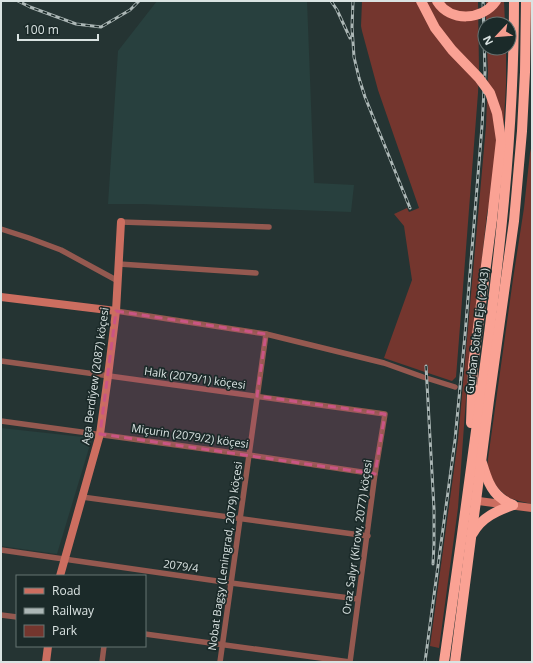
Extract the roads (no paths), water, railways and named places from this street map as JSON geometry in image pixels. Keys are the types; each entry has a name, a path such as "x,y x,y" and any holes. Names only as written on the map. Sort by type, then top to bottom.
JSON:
{"highway":[{"path":"421,1 435,28 452,50 479,78 490,93 497,114 501,140 473,366 469,481"},
{"path":"437,1 448,12 458,16 470,17 492,7 496,1"},
{"name":"Gurban Soltan Eje (2043)","path":"454,662 471,538 472,500 469,481 503,219 514,70 514,1"},
{"name":"Gurban Soltan Eje (2043)","path":"444,662 472,500 481,461 514,222 522,131 526,1"},
{"path":"525,72 532,44"},
{"name":"Gurban Soltan Eje (2043)","path":"481,461 493,490 501,498 513,505"},
{"path":"471,538 476,527 489,515 513,505"}],"street":[{"path":"121,222 269,227"},
{"name":"Aga Berdiýew (2087) köçesi","path":"60,575 100,434 116,311 121,222"},
{"path":"1,228 61,250 118,281"},
{"path":"118,264 256,273"},
{"path":"1,297 116,311 266,334 384,363 426,378 455,386"},
{"name":"Nobat Bagşy (Leningrad, 2079) köçesi","path":"220,662 266,334"},
{"name":"Halk (2079/1) köçesi","path":"1,361 385,414"},
{"name":"Oraz Salyr (Kirow, 2077) köçesi","path":"350,662 385,414"},
{"name":"Miçurin (2079/2) köçesi","path":"1,421 376,474"},
{"path":"82,497 368,536"},
{"path":"472,500 532,508"},
{"name":"2079/4","path":"1,550 231,583 358,599"},
{"path":"1,615 16,617"},
{"path":"146,634 350,662"},
{"path":"46,662 48,647"},
{"path":"102,662 104,647"}],"railway":[{"path":"18,1 76,24 101,27 130,10 139,1"},
{"path":"331,1 337,10 350,38"},
{"path":"353,1 352,27 354,57 359,78 365,97 410,208"},
{"path":"425,662 455,440 465,335 485,72 483,1"},
{"path":"426,366 434,509 433,564"}]}
